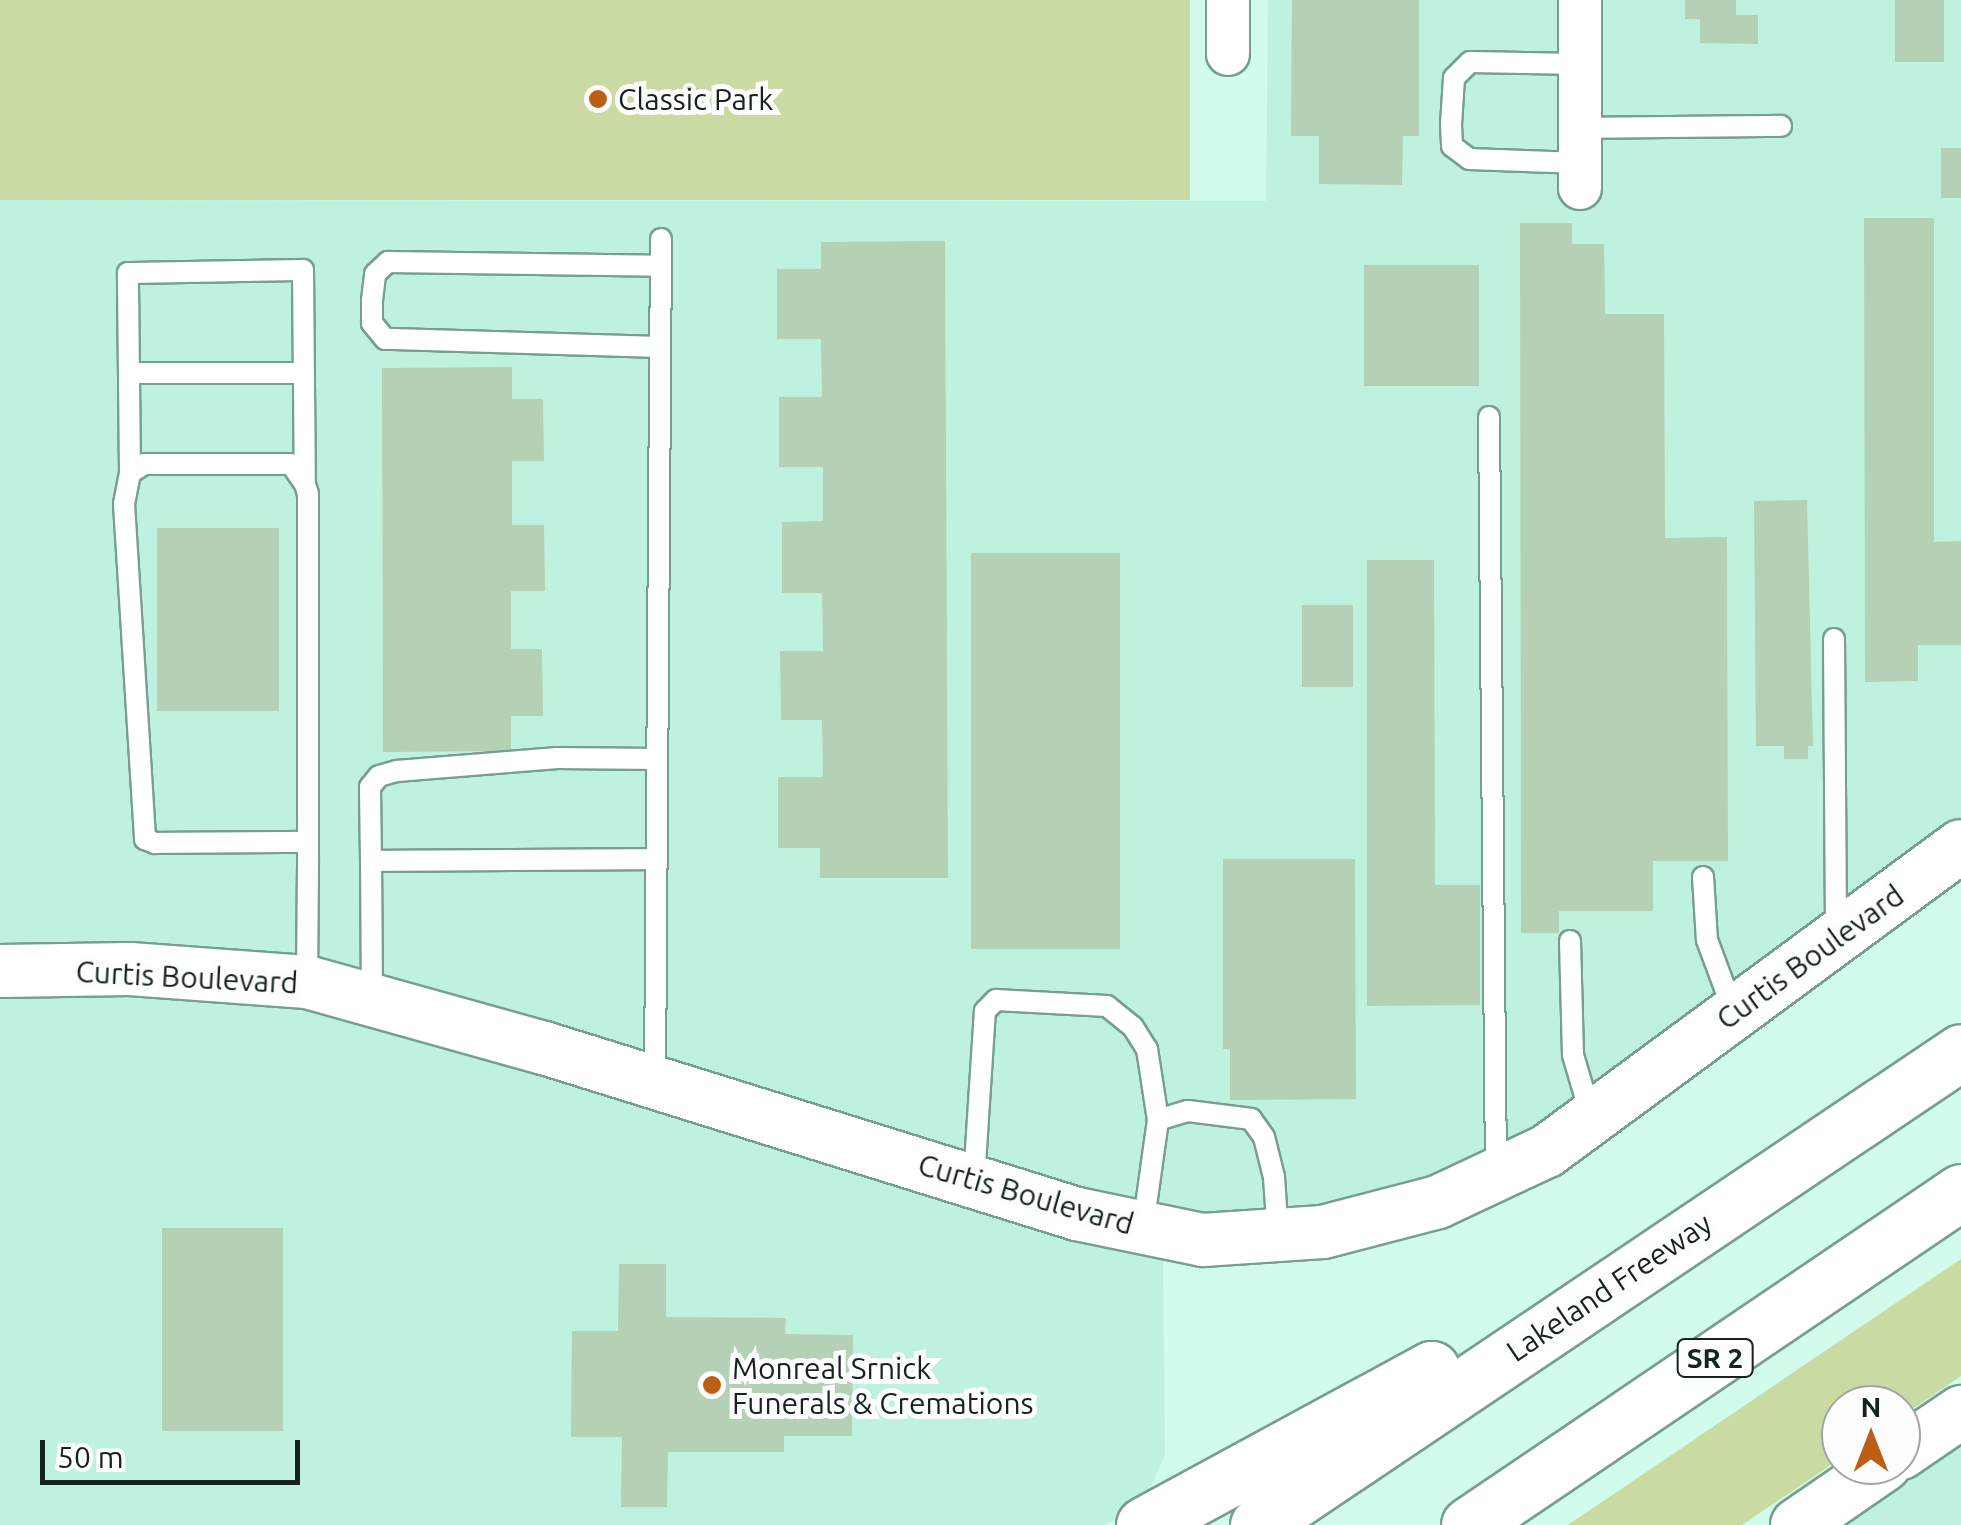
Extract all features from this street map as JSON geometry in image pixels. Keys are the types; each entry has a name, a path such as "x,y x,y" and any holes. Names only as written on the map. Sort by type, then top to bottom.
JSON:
{"highway":[{"name":"Lakeland Freeway","path":"1258,1525 1961,1052"},
{"path":"1144,1525 1740,1198"},
{"path":"1521,1525 1784,1339 1946,1201"},
{"name":"SR 2","path":"1469,1525 1946,1201"}],"street":[{"path":"1228,0 1228,54"},
{"path":"1580,0 1580,160"},
{"name":"Curtis Boulevard","path":"0,971 130,969 307,982 655,1082 1077,1214 1202,1240 1323,1232 1438,1202 1547,1152 1961,846"},
{"path":"1921,1439 1961,1412"},
{"path":"1796,1525 1855,1485"}],"lane":[{"path":"1580,64 1470,62 1454,78 1452,146 1469,160 1580,160 1780,126"},
{"path":"655,1082 661,240"},
{"path":"660,266 388,262 375,274 372,300 372,323 384,339 660,347"},
{"path":"307,982 308,842 303,270 128,272 130,472 124,504 145,839 156,843 308,842"},
{"path":"129,373 304,373"},
{"path":"1489,417 1496,1175"},
{"path":"130,472 144,464 291,464 305,484"},
{"path":"1834,639 1836,938"},
{"path":"372,998 370,787 379,776 397,770 557,758 657,759"},
{"path":"371,861 656,859"},
{"path":"1703,877 1707,940 1734,1014"},
{"path":"1570,941 1575,1076 1592,1118"},
{"path":"974,1182 980,1029 985,1010 996,1000 1107,1006 1133,1027 1146,1049 1158,1120 1143,1228"},
{"path":"1158,1120 1188,1111 1251,1119 1264,1138 1274,1177 1278,1235"}],"shaded area":[{"name":"Classic Park","path":"0,0 1190,0 1190,200 0,200"},
{"path":"1268,0 1961,0 1961,821 1547,1138 1460,1180 1163,1250 1165,1454 1142,1508 1103,1525 0,1525 0,200 1266,201"},
{"path":"1961,1259 1961,1376 1921,1403 1921,1385 1821,1385 1821,1472 1742,1525 1568,1525"},
{"path":"1961,1438 1961,1525 1833,1525 1892,1485 1921,1485 1921,1465"}],"building":[{"path":"1292,0 1419,0 1419,136 1403,136 1402,185 1319,184 1319,136 1291,136"},
{"path":"1685,0 1736,0 1736,15 1758,15 1758,44 1700,43 1700,19 1685,19"},
{"path":"1895,0 1944,0 1944,62 1895,62"},
{"path":"1941,148 1961,148 1961,198 1941,198"},
{"path":"1864,218 1934,218 1934,542 1961,541 1961,645 1918,645 1918,681 1865,682"},
{"path":"1520,223 1572,223 1572,244 1604,244 1605,314 1664,314 1665,538 1727,537 1728,861 1653,861 1653,911 1559,911 1559,933 1521,933"},
{"path":"945,241 948,878 820,878 820,848 778,848 778,777 823,777 822,720 781,720 780,651 823,651 822,593 782,593 782,522 823,521 823,467 779,467 779,397 822,397 821,339 777,339 777,269 821,269 821,242"},
{"path":"1364,265 1479,265 1479,386 1364,386"},
{"path":"512,367 512,399 543,399 544,461 512,461 512,525 544,525 545,591 511,591 511,649 542,649 543,716 511,716 511,751 383,752 382,368"},
{"path":"1807,500 1813,746 1808,746 1808,759 1784,759 1784,746 1756,746 1754,501"},
{"path":"157,528 279,528 279,711 157,711"},
{"path":"971,553 1120,553 1120,949 971,949"},
{"path":"1367,560 1434,560 1435,885 1480,885 1480,1005 1367,1006"},
{"path":"1302,605 1353,605 1353,687 1302,687"},
{"path":"1223,859 1355,859 1356,1099 1230,1100 1230,1049 1223,1049"},
{"path":"162,1228 283,1228 283,1431 162,1431"},
{"name":"Monreal Srnick Funerals & Cremations","path":"619,1264 666,1264 666,1317 786,1318 785,1334 853,1335 852,1436 784,1436 784,1452 668,1452 667,1507 621,1507 622,1437 571,1437 572,1331 618,1331"}],"place":[{"name":"Classic Park","path":"598,99"},
{"name":"Monreal Srnick Funerals & Cremations","path":"712,1385"}]}
